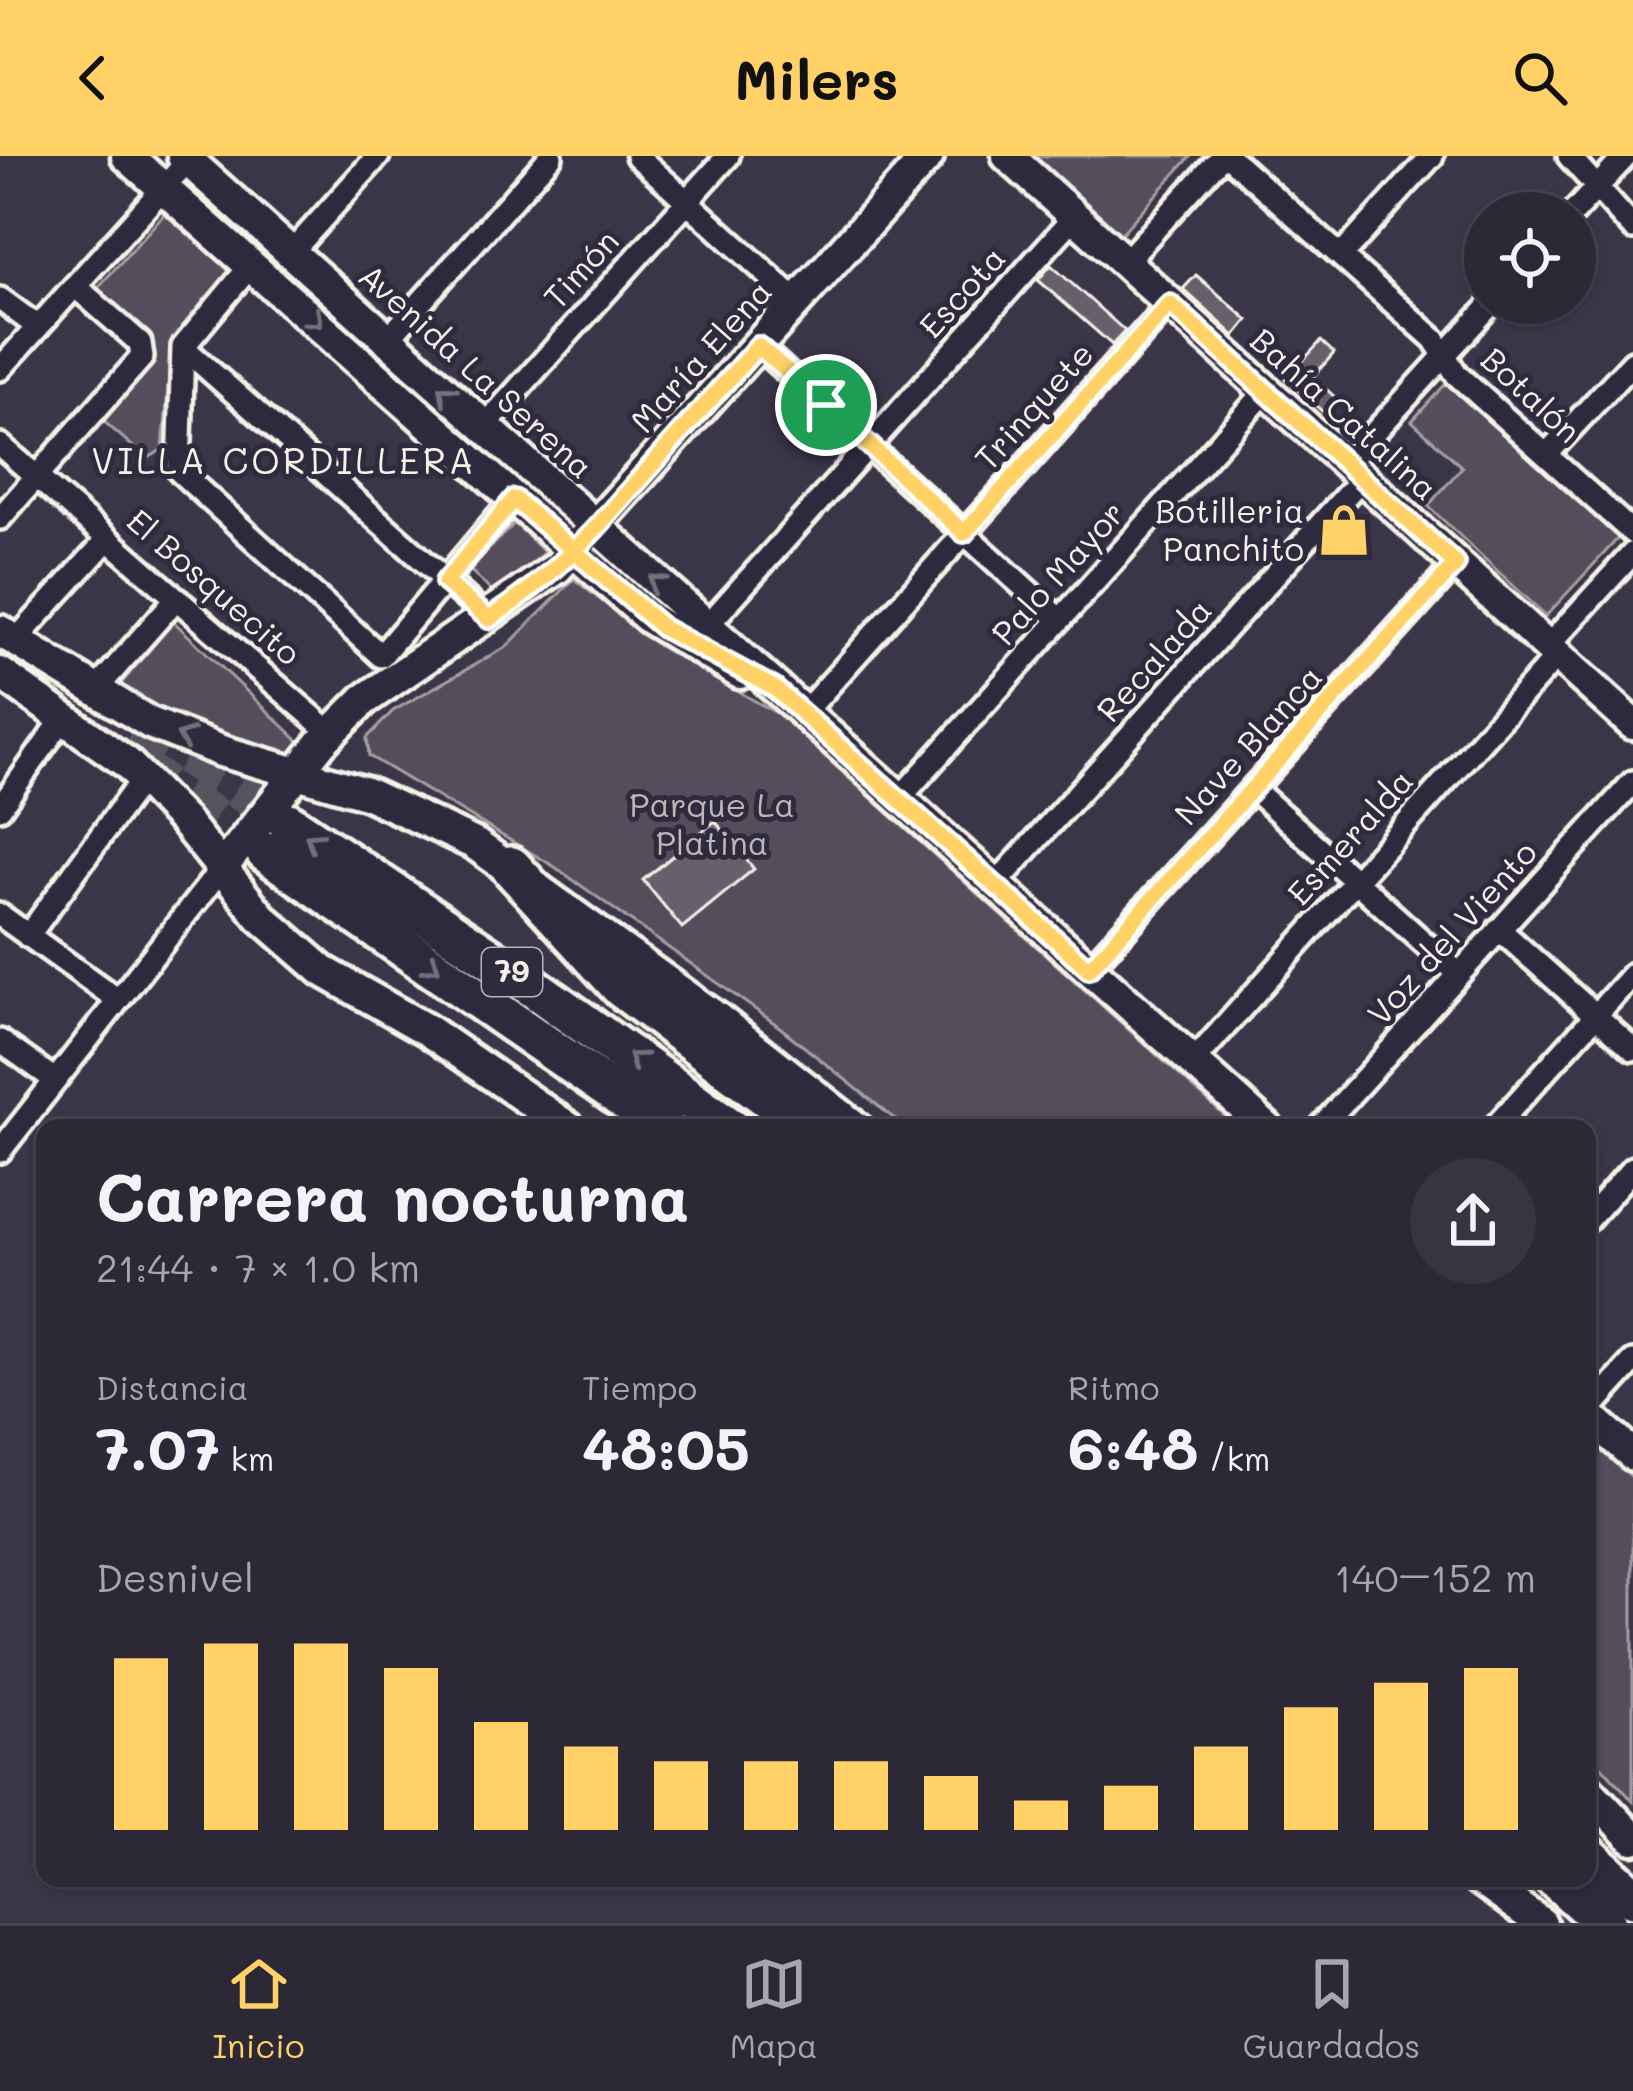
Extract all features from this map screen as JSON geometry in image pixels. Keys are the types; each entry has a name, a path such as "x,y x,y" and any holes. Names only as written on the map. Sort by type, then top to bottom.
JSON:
{"highway":[{"name":"79","path":"653,1119 277,838 526,982 717,1119"},
{"path":"511,867 611,978 796,1119"},
{"path":"1596,1864 1633,1897"},
{"path":"1565,1887 1605,1923"}],"street":[{"name":"Avenida La Serena","path":"128,156 573,552 682,641 774,688"},
{"path":"291,253 378,156"},
{"path":"387,340 551,156"},
{"path":"637,156 798,302"},
{"name":"Timón","path":"484,427 728,156"},
{"name":"María Elena","path":"220,869 331,733 408,666 489,619 573,552 928,156"},
{"name":"Bahía Catalina","path":"1008,156 1633,724"},
{"path":"1341,256 1432,156"},
{"path":"1569,156 1633,228"},
{"path":"1591,192 1626,156"},
{"name":"Avenida La Serena","path":"188,157 1257,1119"},
{"path":"0,369 188,157"},
{"path":"1125,262 1237,159"},
{"name":"Botalón","path":"1237,159 1434,339 1457,375 1633,533"},
{"name":"Escota","path":"706,627 1074,217"},
{"path":"252,263 183,347 177,457 183,477 381,656 514,499"},
{"path":"0,518 142,357 140,343 75,286"},
{"path":"0,299 38,327"},
{"name":"Trinquete","path":"803,714 1170,304"},
{"name":"Recalada","path":"994,885 1354,471 1473,324"},
{"path":"758,346 1060,620"},
{"path":"183,347 489,619"},
{"path":"1546,455 1633,362"},
{"name":"Palo Mayor","path":"898,799 1266,391"},
{"name":"El Bosquecito","path":"0,445 331,733"},
{"path":"107,539 8,636 94,692 181,736 399,806 511,867 844,1119"},
{"name":"Esmeralda","path":"1193,1062 1355,881 1633,553"},
{"name":"Nave Blanca","path":"1089,969 1456,564"},
{"path":"94,692 175,600"},
{"path":"0,673 65,716 143,778 261,917 323,971 427,1030 556,1119"},
{"path":"0,808 65,716"},
{"path":"28,936 143,778"},
{"name":"Voz del Viento","path":"1328,1119 1633,782"},
{"path":"1252,789 1459,974"},
{"path":"0,1151 220,869"},
{"path":"0,915 118,1000"},
{"path":"1499,929 1633,1049"},
{"path":"1502,1119 1633,974"},
{"path":"0,1041 55,1080"},
{"path":"1596,1210 1633,1168"},
{"path":"1596,1404 1633,1362"},
{"path":"1596,1422 1633,1455"},
{"path":"1596,1799 1633,1838"},
{"path":"1491,1887 1541,1923"}],"green space":[{"path":"1031,156 1191,156 1119,236"},
{"path":"174,203 239,262 172,340 163,449 147,459 101,419 146,364 93,293"},
{"path":"1450,379 1622,534 1546,616 1428,506 1462,467 1412,421"},
{"path":"515,523 544,552 498,598 469,569"},
{"name":"Parque La Platina","path":"574,579 659,646 778,714 1228,1119 895,1119 777,1025 555,867 369,756 367,738 393,711 506,647"},
{"path":"173,621 300,742 284,761 196,729 120,685"},
{"path":"1596,1445 1633,1478 1633,1801 1596,1760"}],"building":[{"path":"1051,265 1125,331 1112,345 1038,280"},
{"path":"1196,275 1248,320 1235,336 1183,289"},
{"path":"1321,341 1334,353 1313,377 1336,398 1323,412 1286,379"},
{"path":"1347,517 1366,534 1354,548 1334,531"},
{"path":"715,821 754,869 682,928 643,880"}],"tunnel":[{"path":"138,723 288,823"},
{"path":"134,763 266,852"}],"place":[{"name":"Botilleria Panchito","path":"1344,530"}],"district":[{"name":"VILLA CORDILLERA","path":"284,461"}],"route":[{"path":"826,405 758,346 596,528 573,552 557,568 538,585 489,619 445,582 514,499 573,552 586,564 663,628 724,666 774,688 1089,969 1456,564 1170,304 964,533 826,405"}]}
